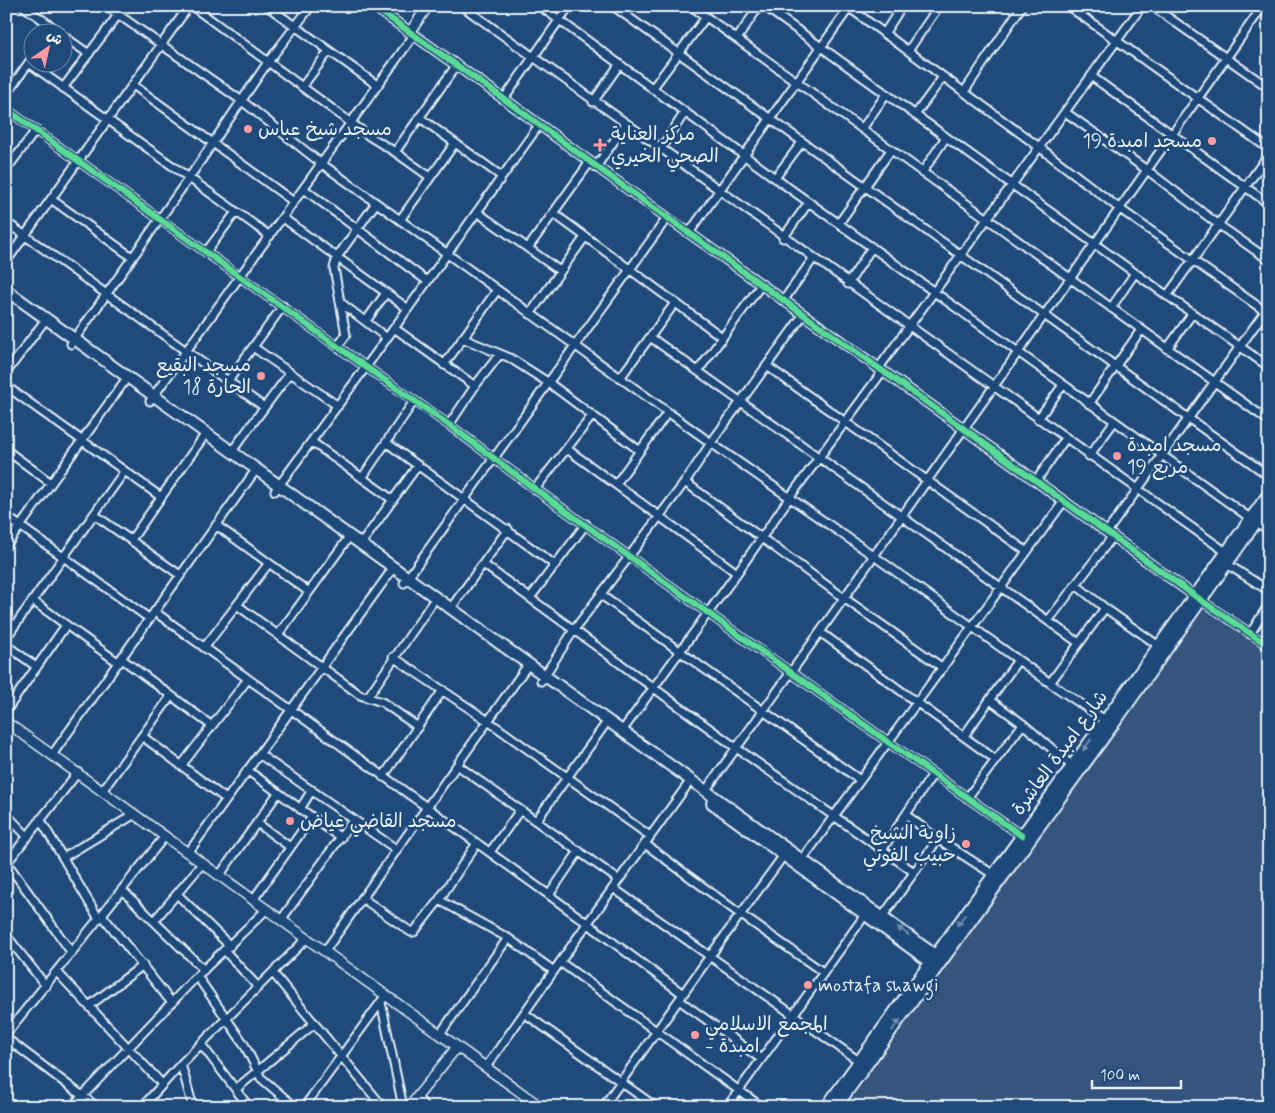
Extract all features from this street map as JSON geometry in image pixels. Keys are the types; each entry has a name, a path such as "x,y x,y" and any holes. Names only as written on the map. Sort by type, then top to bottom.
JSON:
{"main road":[{"path":"6,290 152,398 232,452 346,541 392,570"},
{"path":"6,297 73,341 124,382 152,398 202,439 361,544 432,603 525,670 543,678 622,731 690,783 706,790 763,835 784,855 865,914 936,961"},
{"name":"شارع امبدة العاشرة","path":"836,1107 994,875 1105,720 1159,646 1227,564 1269,493"},
{"name":"شارع امبدة العاشرة","path":"826,1107 936,961 957,942 1198,598 1226,552 1269,504"},
{"path":"405,580 451,608 604,726 882,916 936,961"}],"street":[{"path":"23,6 44,22"},
{"path":"106,6 242,101 322,164 446,254 711,443 874,556 1050,684 1105,720"},
{"path":"6,262 190,6 302,88 430,177"},
{"path":"267,6 377,85"},
{"path":"73,341 214,143 268,62 311,6"},
{"path":"374,6 784,302 1198,598 1269,646"},
{"path":"152,398 322,164 412,34 428,6"},
{"path":"462,6 783,238 1226,552"},
{"path":"540,6 1062,385 1269,530"},
{"path":"504,99 569,6"},
{"path":"613,6 1188,420 1269,476"},
{"path":"691,6 1269,421"},
{"path":"737,39 759,6"},
{"path":"764,6 1192,314 1269,367"},
{"path":"908,51 939,6"},
{"path":"964,92 1022,6"},
{"path":"1068,6 1269,150"},
{"path":"622,731 846,422 908,327 988,220 1142,6"},
{"path":"1152,6 1269,88"},
{"path":"706,790 735,747 902,517 992,387 1071,279 1263,6"},
{"path":"689,233 848,7 1120,209 1268,310 1162,456 1076,585 1048,621"},
{"path":"884,34 898,8"},
{"path":"63,88 118,14"},
{"path":"652,89 706,17"},
{"path":"72,42 89,54"},
{"path":"302,88 329,51"},
{"path":"593,102 619,65"},
{"path":"395,152 456,66"},
{"path":"6,95 23,72"},
{"path":"44,72 63,88 270,236"},
{"path":"1091,76 1269,204"},
{"path":"915,115 943,77"},
{"path":"133,85 294,202"},
{"path":"862,129 886,94"},
{"path":"6,109 80,160 535,489 1022,836"},
{"path":"660,150 685,112"},
{"path":"1065,112 1269,260"},
{"path":"419,118 501,176"},
{"path":"277,488 387,338 538,125"},
{"path":"528,248 553,213 625,125"},
{"path":"6,170 36,130"},
{"path":"922,173 946,137"},
{"path":"775,178 802,142"},
{"path":"400,220 455,143"},
{"path":"839,222 891,150"},
{"path":"1167,296 1269,154"},
{"path":"304,189 427,281"},
{"path":"51,199 132,257"},
{"path":"783,238 809,202"},
{"path":"338,346 346,335 334,268 337,257 376,203"},
{"path":"206,252 236,212"},
{"path":"477,212 560,271"},
{"path":"553,213 722,337"},
{"path":"283,218 407,308"},
{"path":"405,580 667,218"},
{"path":"6,222 264,407"},
{"path":"530,314 586,237"},
{"path":"848,284 872,248"},
{"path":"784,302 814,259"},
{"path":"1111,308 1135,273"},
{"path":"698,371 761,285"},
{"path":"444,365 497,290"},
{"path":"366,322 386,293"},
{"path":"340,302 387,338"},
{"path":"620,378 675,303"},
{"path":"228,381 283,306"},
{"path":"1168,350 1192,314"},
{"path":"543,678 574,630 629,555 660,517 803,315"},
{"path":"6,373 43,323"},
{"path":"394,328 475,386"},
{"path":"1089,404 1141,330"},
{"path":"650,337 1079,643"},
{"path":"462,338 510,358 549,383 640,451"},
{"path":"253,347 338,406"},
{"path":"449,425 475,386 500,354"},
{"path":"767,366 1026,551"},
{"path":"232,452 290,373"},
{"path":"6,546 124,382"},
{"path":"1038,419 1062,385"},
{"path":"6,386 161,497"},
{"path":"362,478 414,401"},
{"path":"616,484 668,412"},
{"path":"535,489 592,416"},
{"path":"1090,456 1114,422"},
{"path":"131,540 202,439"},
{"path":"1036,481 1065,439"},
{"path":"312,442 393,500"},
{"path":"387,443 555,564"},
{"path":"567,449 738,573"},
{"path":"6,450 51,483"},
{"path":"361,544 418,464"},
{"path":"6,638 124,472"},
{"path":"52,755 253,474"},
{"path":"685,482 943,668"},
{"path":"802,860 1064,501"},
{"path":"95,515 180,575"},
{"path":"6,516 150,618"},
{"path":"530,598 586,524"},
{"path":"216,525 309,592"},
{"path":"451,608 508,530"},
{"path":"278,635 346,541"},
{"path":"204,648 269,563"},
{"path":"483,564 735,747 914,872"},
{"path":"1227,564 1269,591"},
{"path":"188,853 392,570"},
{"path":"1076,585 1159,646"},
{"path":"601,595 860,780"},
{"path":"33,600 212,726"},
{"path":"367,698 432,603"},
{"path":"237,604 360,696 382,702 418,727"},
{"path":"1250,634 1269,604"},
{"path":"1050,684 1105,608"},
{"path":"155,612 549,895 761,1059"},
{"path":"6,711 66,625"},
{"path":"820,632 996,760"},
{"path":"6,645 37,667"},
{"path":"394,658 488,721 650,836"},
{"path":"964,736 1018,660"},
{"path":"325,951 525,670"},
{"path":"181,766 248,679"},
{"path":"383,777 443,690"},
{"path":"102,790 171,696"},
{"path":"990,700 1023,724 1072,766"},
{"path":"6,722 325,951 383,999 440,1034 536,1105"},
{"path":"967,798 1023,724"},
{"path":"536,821 604,726"},
{"path":"142,736 226,800"},
{"path":"259,754 396,849"},
{"path":"457,765 619,880"},
{"path":"247,770 341,838"},
{"path":"72,953 7,863 78,772"},
{"path":"882,850 933,774"},
{"path":"486,1067 586,924 690,783"},
{"path":"300,809 312,790"},
{"path":"220,876 278,793"},
{"path":"490,852 520,810"},
{"path":"6,814 28,836"},
{"path":"64,857 135,814"},
{"path":"906,815 938,839 994,875"},
{"path":"253,900 312,817"},
{"path":"40,819 101,917 172,1003"},
{"path":"281,920 353,820"},
{"path":"257,823 290,847"},
{"path":"6,1034 165,836"},
{"path":"882,916 938,839"},
{"path":"362,898 411,932 414,932 439,900 477,843"},
{"path":"645,844 740,914 824,972"},
{"path":"549,895 579,852"},
{"path":"603,1107 784,855"},
{"path":"154,921 202,864"},
{"path":"613,888 860,1061"},
{"path":"122,890 204,970"},
{"path":"177,894 228,948 258,987"},
{"path":"439,900 508,938 554,971"},
{"path":"72,1107 197,976 267,910"},
{"path":"727,1107 865,914"},
{"path":"6,935 46,986"},
{"path":"142,1107 181,1064 307,938"},
{"path":"440,1034 508,938"},
{"path":"560,962 762,1107"},
{"path":"89,1006 142,965"},
{"path":"57,972 162,1084"},
{"path":"273,973 383,1107"},
{"path":"197,976 248,1050 264,1081 295,1107"},
{"path":"304,1107 383,999"},
{"path":"383,999 403,1107"},
{"path":"524,1013 656,1107"},
{"path":"6,1020 14,1025"},
{"path":"236,1089 315,1023"},
{"path":"6,1038 97,1107"},
{"path":"201,1044 248,1107"},
{"path":"408,1107 457,1047"},
{"path":"181,1064 193,1107"},
{"path":"417,1097 425,1107"}],"shaded area":[{"path":"1189,602 1269,652 1269,1107 827,1107"}],"cycle path":[{"path":"373,6 1202,601 1269,646"},
{"path":"6,109 449,425 535,489 888,742 1022,836"}],"place":[{"name":"مسجد شيخ عباس","path":"248,129"},
{"name":"مسجد امبدة 19","path":"1212,141"},
{"name":"مركز العناية الصحي الخيري","path":"600,145"},
{"name":"مسجد البقيع الحارة 18","path":"261,376"},
{"name":"مسجد امبدة مربع 19","path":"1117,456"},
{"name":"مسجد القاضي عياض","path":"290,821"},
{"name":"زاوية الشيخ حبيب الفوتي","path":"966,844"},
{"name":"mostafa shawgi","path":"808,985"},
{"name":"المجمع الاسلامي - امبدة","path":"695,1035"}]}
